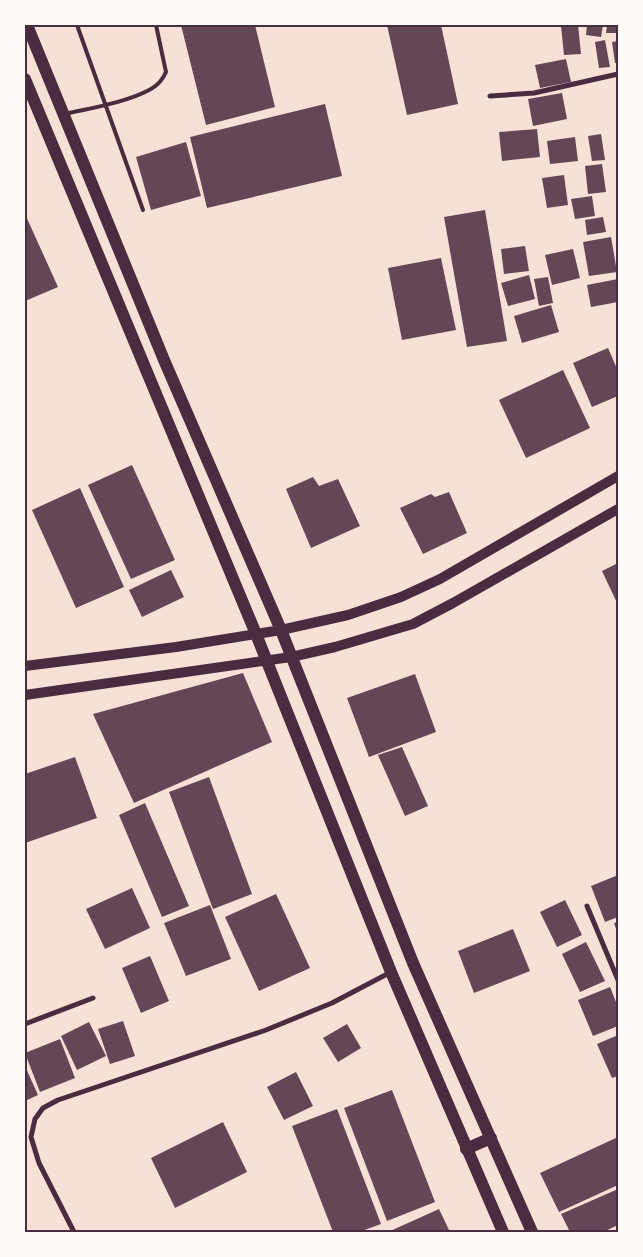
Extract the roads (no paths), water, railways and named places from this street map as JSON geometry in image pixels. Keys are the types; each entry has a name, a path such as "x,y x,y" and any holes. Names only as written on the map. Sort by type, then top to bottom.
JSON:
{"main road":[{"path":"28,27 164,360 281,630 413,963 532,1232"},
{"path":"25,79 256,634 391,972 503,1232"},
{"path":"25,666 176,647 281,630 348,615 400,598 440,579 618,476"},
{"path":"25,695 291,657 335,647 413,624 453,604 618,509"},
{"path":"466,1149 490,1138"}],"street":[{"path":"490,96 534,92 618,74"},
{"path":"587,906 615,966 618,980"},
{"path":"74,1232 39,1163 31,1137 35,1119 43,1108 58,1100 266,1030 332,1003 391,972"},
{"path":"25,1024 94,998"}],"lane":[{"path":"77,25 143,210"},
{"path":"63,115 105,104 151,89 159,84 166,72 156,25"}]}
